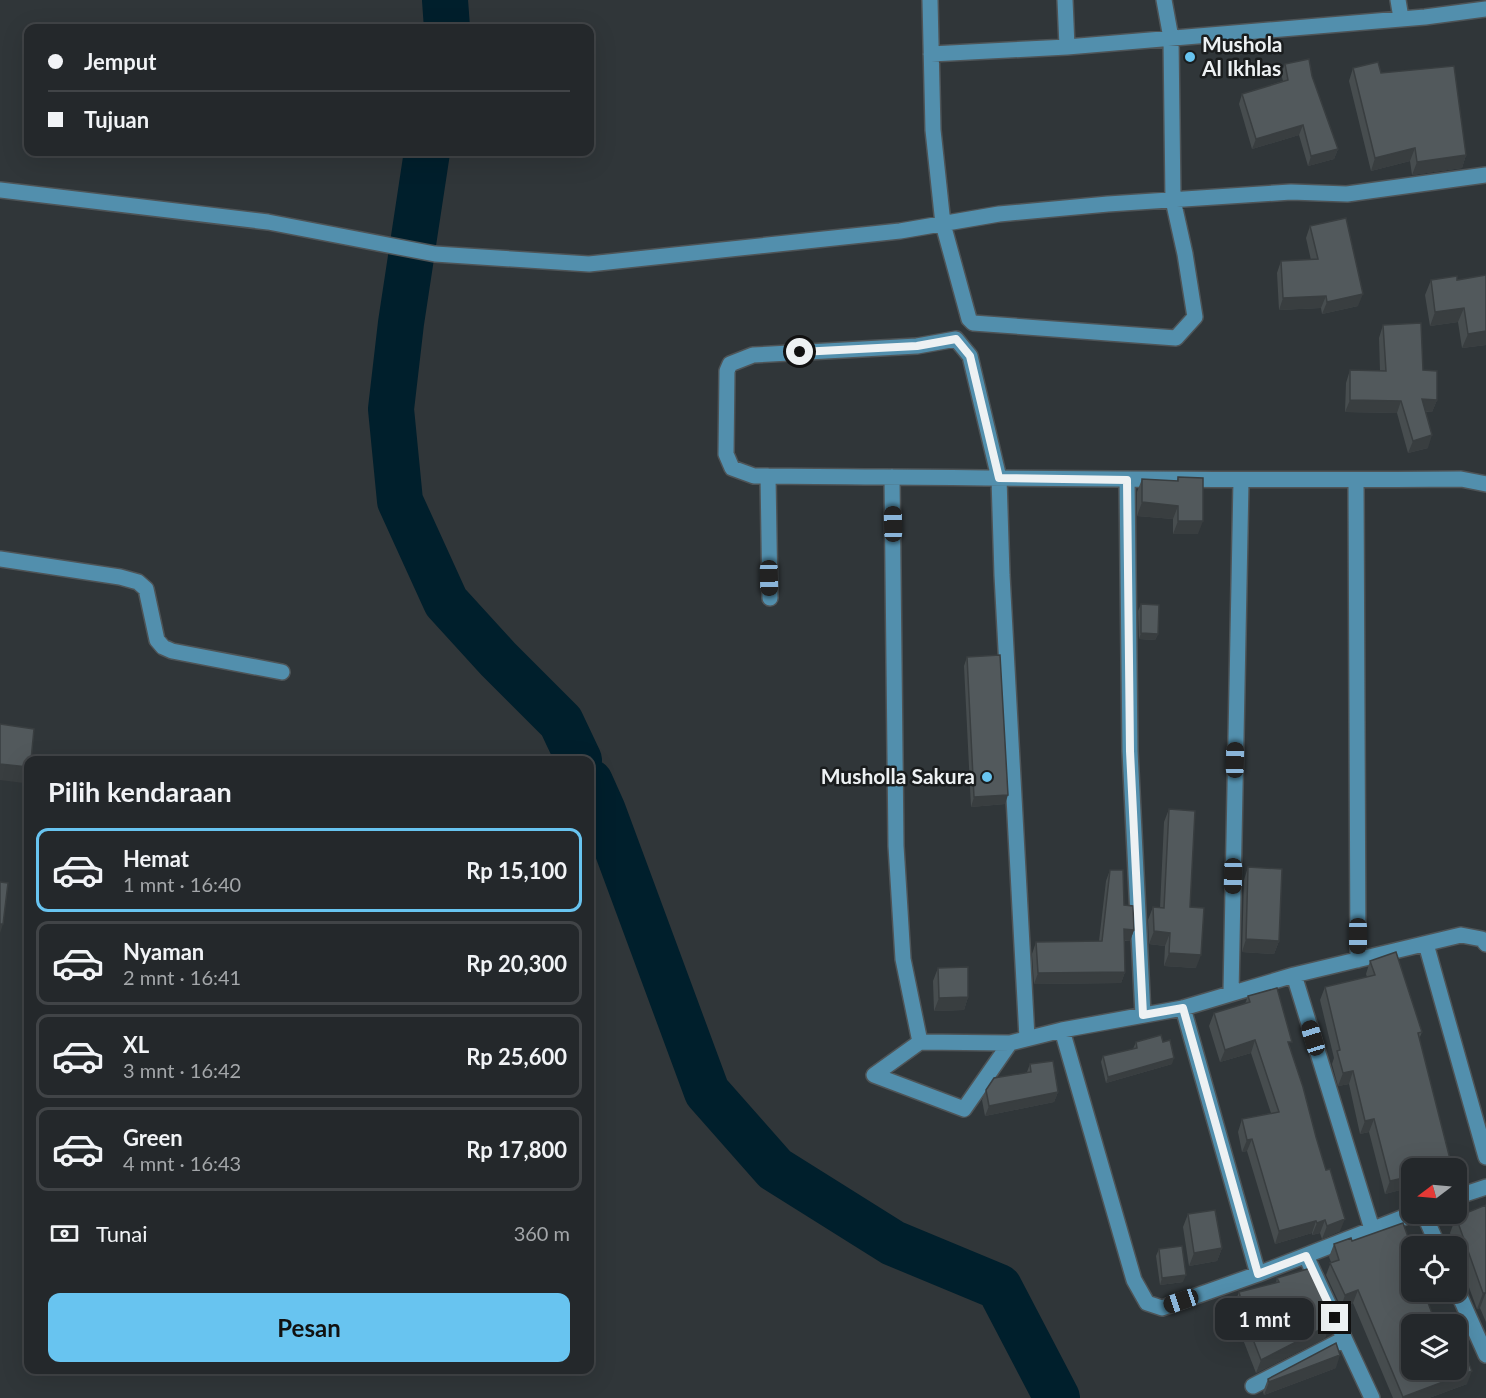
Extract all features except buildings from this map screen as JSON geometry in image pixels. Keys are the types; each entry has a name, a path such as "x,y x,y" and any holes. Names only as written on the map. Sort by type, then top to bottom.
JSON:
{"street":[{"path":"930,0 933,130 944,224 969,319 973,323 1176,338 1195,317 1185,254 1173,200 1171,38 1164,0"},
{"path":"1065,0 1067,47"},
{"path":"1398,0 1401,18"},
{"path":"931,54 1010,49 1036,50 1486,9"},
{"path":"0,190 268,222 435,254 589,264 900,231 999,214 1291,192 1347,194 1486,175"},
{"path":"1027,1038 1002,575 999,478 970,356 956,339 917,346 753,355 730,364 727,371 726,454 732,468 754,476 999,478 1241,481 1461,479 1486,484"},
{"path":"768,476 770,598"},
{"path":"892,477 896,846 903,959 920,1042"},
{"path":"1127,480 1130,751 1143,1015"},
{"path":"1356,480 1358,960"},
{"path":"1231,993 1241,481"},
{"path":"0,559 120,577 138,582 146,589 157,640 163,647 172,651 282,672"},
{"path":"1010,1043 964,1109 874,1075 920,1042 1010,1043 1062,1029 1183,1008 1294,975 1461,935 1482,939 1486,944"},
{"path":"1426,944 1486,1157"},
{"path":"1294,975 1372,1229"},
{"path":"1183,1008 1258,1274"},
{"path":"1062,1029 1134,1280 1147,1303 1162,1308 1306,1256 1401,1218"},
{"path":"1467,1193 1486,1187"},
{"path":"1306,1256 1372,1398"},
{"path":"1462,1302 1486,1355"},
{"path":"1253,1386 1344,1339"}],"waterway":[{"path":"445,0 447,24"},
{"path":"426,156 401,323 391,409 400,501 446,602 498,659 561,722 577,756"},
{"path":"594,791 707,1092 775,1169 893,1243 999,1287 1057,1398"}],"place":[{"name":"Mushola Al Ikhlas","path":"1190,57"},
{"name":"Musholla Sakura","path":"987,777"}],"route":[{"path":"800,352 917,346 956,339 970,356 999,478 1127,480 1130,751 1143,1015 1183,1008 1258,1274 1306,1256 1335,1318"}]}
